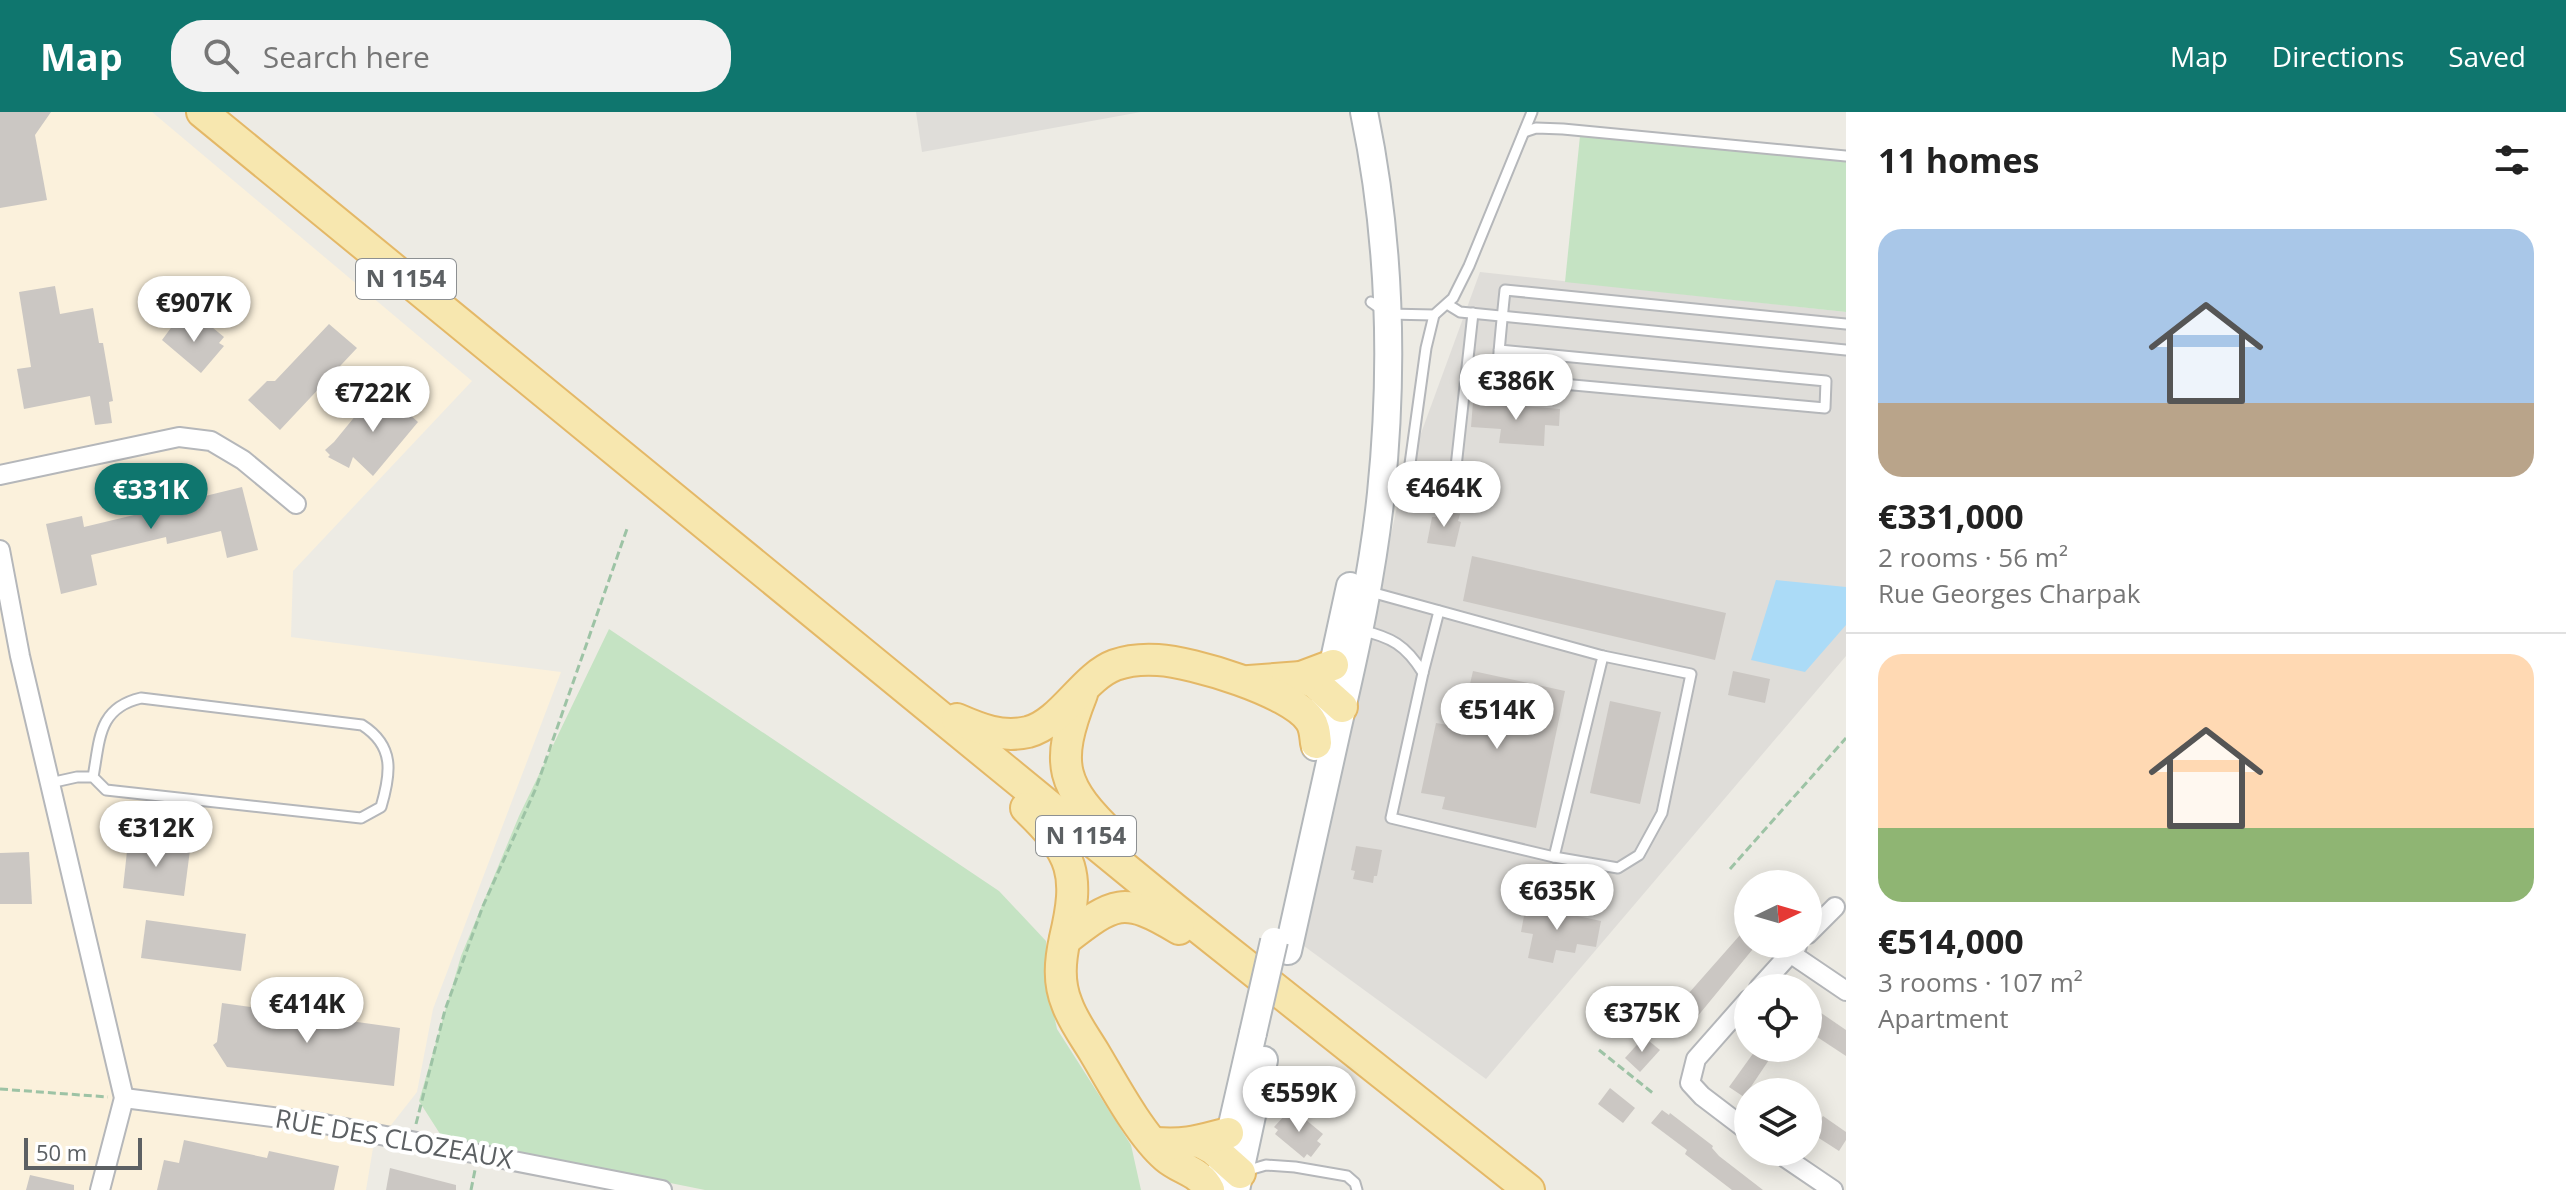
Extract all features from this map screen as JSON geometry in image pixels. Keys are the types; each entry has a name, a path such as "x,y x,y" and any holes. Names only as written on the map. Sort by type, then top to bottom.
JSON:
{"main road":[{"name":"N 1154","path":"202,112 1175,909 1529,1190"},
{"path":"1219,1169 1261,1037 1281,946 1316,743 1308,718 1321,694 1356,599 1381,495 1388,388 1357,112"},
{"path":"1281,946 1321,694 1372,633 1356,599 1383,229 1364,112"},
{"path":"929,707 991,733 1029,731 1044,725 1111,666 1131,661 1160,660 1247,682 1321,694"},
{"path":"1084,690 1066,741 1065,760 1072,789 1087,812 1157,880 1175,909"},
{"path":"996,762 998,782 1046,828 1061,847 1071,868 1074,889 1060,971 1067,1007 1126,1106 1155,1143 1183,1145 1219,1169"},
{"path":"1065,940 1101,912 1119,907 1155,914 1181,930 1216,940"},
{"path":"1219,1169 1261,1037"}],"street":[{"path":"0,475 179,437 211,441 233,453 296,504"},
{"path":"0,550 20,656 124,1098 100,1190"},
{"path":"1822,920 1835,907"},
{"path":"1771,974 1785,958"},
{"path":"1806,958 1846,991"},
{"path":"1734,1016 1696,1059 1690,1083 1734,1120"},
{"name":"RUE DES CLOZEAUX","path":"124,1098 319,1123 662,1190"},
{"path":"1798,1166 1833,1190"}],"lane":[{"path":"1381,495 1409,471 1426,348 1434,315 1453,298 1469,266 1532,112"},
{"path":"1524,132 1536,128 1563,129 1846,156"},
{"path":"1499,350 1826,381 1825,408 1497,378 1499,350 1505,290 1846,324"},
{"path":"1447,304 1460,312 1846,350"},
{"path":"1379,312 1434,315"},
{"path":"1454,485 1473,313"},
{"path":"1409,471 1477,489"},
{"path":"1356,599 1394,597 1603,656 1691,674 1662,813 1639,855 1618,868 1554,857 1391,818 1439,611"},
{"path":"1372,633 1411,653 1423,673"},
{"path":"1554,857 1603,656"},
{"path":"50,783 93,777 106,790 361,818 381,807 387,787 388,757 376,734 362,725 141,698 123,702 109,715 100,738 93,777"},
{"path":"1219,1169 1266,1165 1295,1167 1347,1176 1355,1183 1357,1190"}],"path":[{"path":"412,1139 445,1010 483,906 536,788 628,526"},
{"path":"1730,869 1846,738"},
{"path":"1599,1050 1654,1094"},
{"path":"0,1089 124,1098"}],"shaded area":[{"path":"0,112 152,112 472,381 293,571 291,637 561,672 433,1009 417,1092 373,1148 366,1190 0,1190"},
{"path":"916,112 1141,112 922,152"},
{"path":"1480,272 1846,312 1846,656 1486,1079 1304,946 1401,488"}],"green space":[{"path":"1580,136 1846,161 1846,312 1565,282"},
{"path":"609,629 999,891 1046,941 1048,987 1057,1029 1131,1145 1141,1190 705,1190 442,1137 419,1101 461,956 519,816"}],"water":[{"path":"1776,580 1846,587 1846,625 1805,672 1751,660"}],"building":[{"path":"0,112 51,112 35,135 47,200 0,208"},
{"path":"55,286 60,314 93,308 99,343 103,343 113,401 109,402 112,423 95,425 90,396 24,409 17,369 31,367 19,292"},
{"path":"179,317 199,334 207,323 224,337 219,343 224,346 201,373 162,340"},
{"path":"329,324 357,348 280,430 248,400 267,381 275,381"},
{"path":"379,387 418,422 373,476 353,457 349,468 328,457 330,455 325,450"},
{"path":"1473,402 1560,409 1559,426 1545,425 1544,446 1499,443 1501,429 1471,427"},
{"path":"175,482 176,488 190,485 193,499 242,487 258,550 227,558 221,531 167,544 166,537 91,555 97,585 61,594 46,524 82,516 84,527 159,509 154,487"},
{"path":"1437,510 1460,514 1455,547 1427,543 1432,517 1436,517"},
{"path":"1472,556 1726,613 1715,660 1463,601"},
{"path":"1473,671 1565,691 1536,828 1442,809 1445,797 1421,793 1436,723 1460,727"},
{"path":"1733,671 1770,679 1765,703 1728,695"},
{"path":"1610,701 1661,712 1640,804 1590,793"},
{"path":"128,842 190,850 184,896 123,888"},
{"path":"1356,846 1382,850 1373,883 1353,879 1355,871 1351,870"},
{"path":"29,852 32,904 0,904 0,853"},
{"path":"1526,905 1601,921 1596,947 1577,944 1575,953 1556,950 1553,963 1528,958 1533,934 1521,932"},
{"path":"146,920 246,934 241,971 141,958"},
{"path":"1734,942 1734,958 1745,958 1683,1034 1666,1019"},
{"path":"222,1003 400,1028 394,1086 227,1067 213,1045 217,1042"},
{"path":"1822,1014 1846,1030 1846,1056 1822,1040"},
{"path":"1644,1037 1660,1050 1640,1072 1625,1058"},
{"path":"1747,1062 1768,1062 1757,1078 1735,1078"},
{"path":"1610,1088 1635,1108 1623,1123 1598,1104"},
{"path":"1294,1110 1323,1134 1317,1141 1321,1144 1311,1157 1307,1154 1304,1158 1275,1134 1278,1130 1274,1127"},
{"path":"1662,1110 1713,1146 1719,1156 1763,1190 1732,1190 1685,1154 1687,1150 1651,1123"},
{"path":"1822,1117 1846,1132 1846,1140 1839,1151 1822,1140"},
{"path":"184,1140 267,1158 269,1151 339,1166 334,1190 157,1190 164,1160 179,1163"},
{"path":"390,1168 456,1185 456,1190 386,1190"},
{"path":"30,1175 74,1185 74,1190 26,1190"}]}
